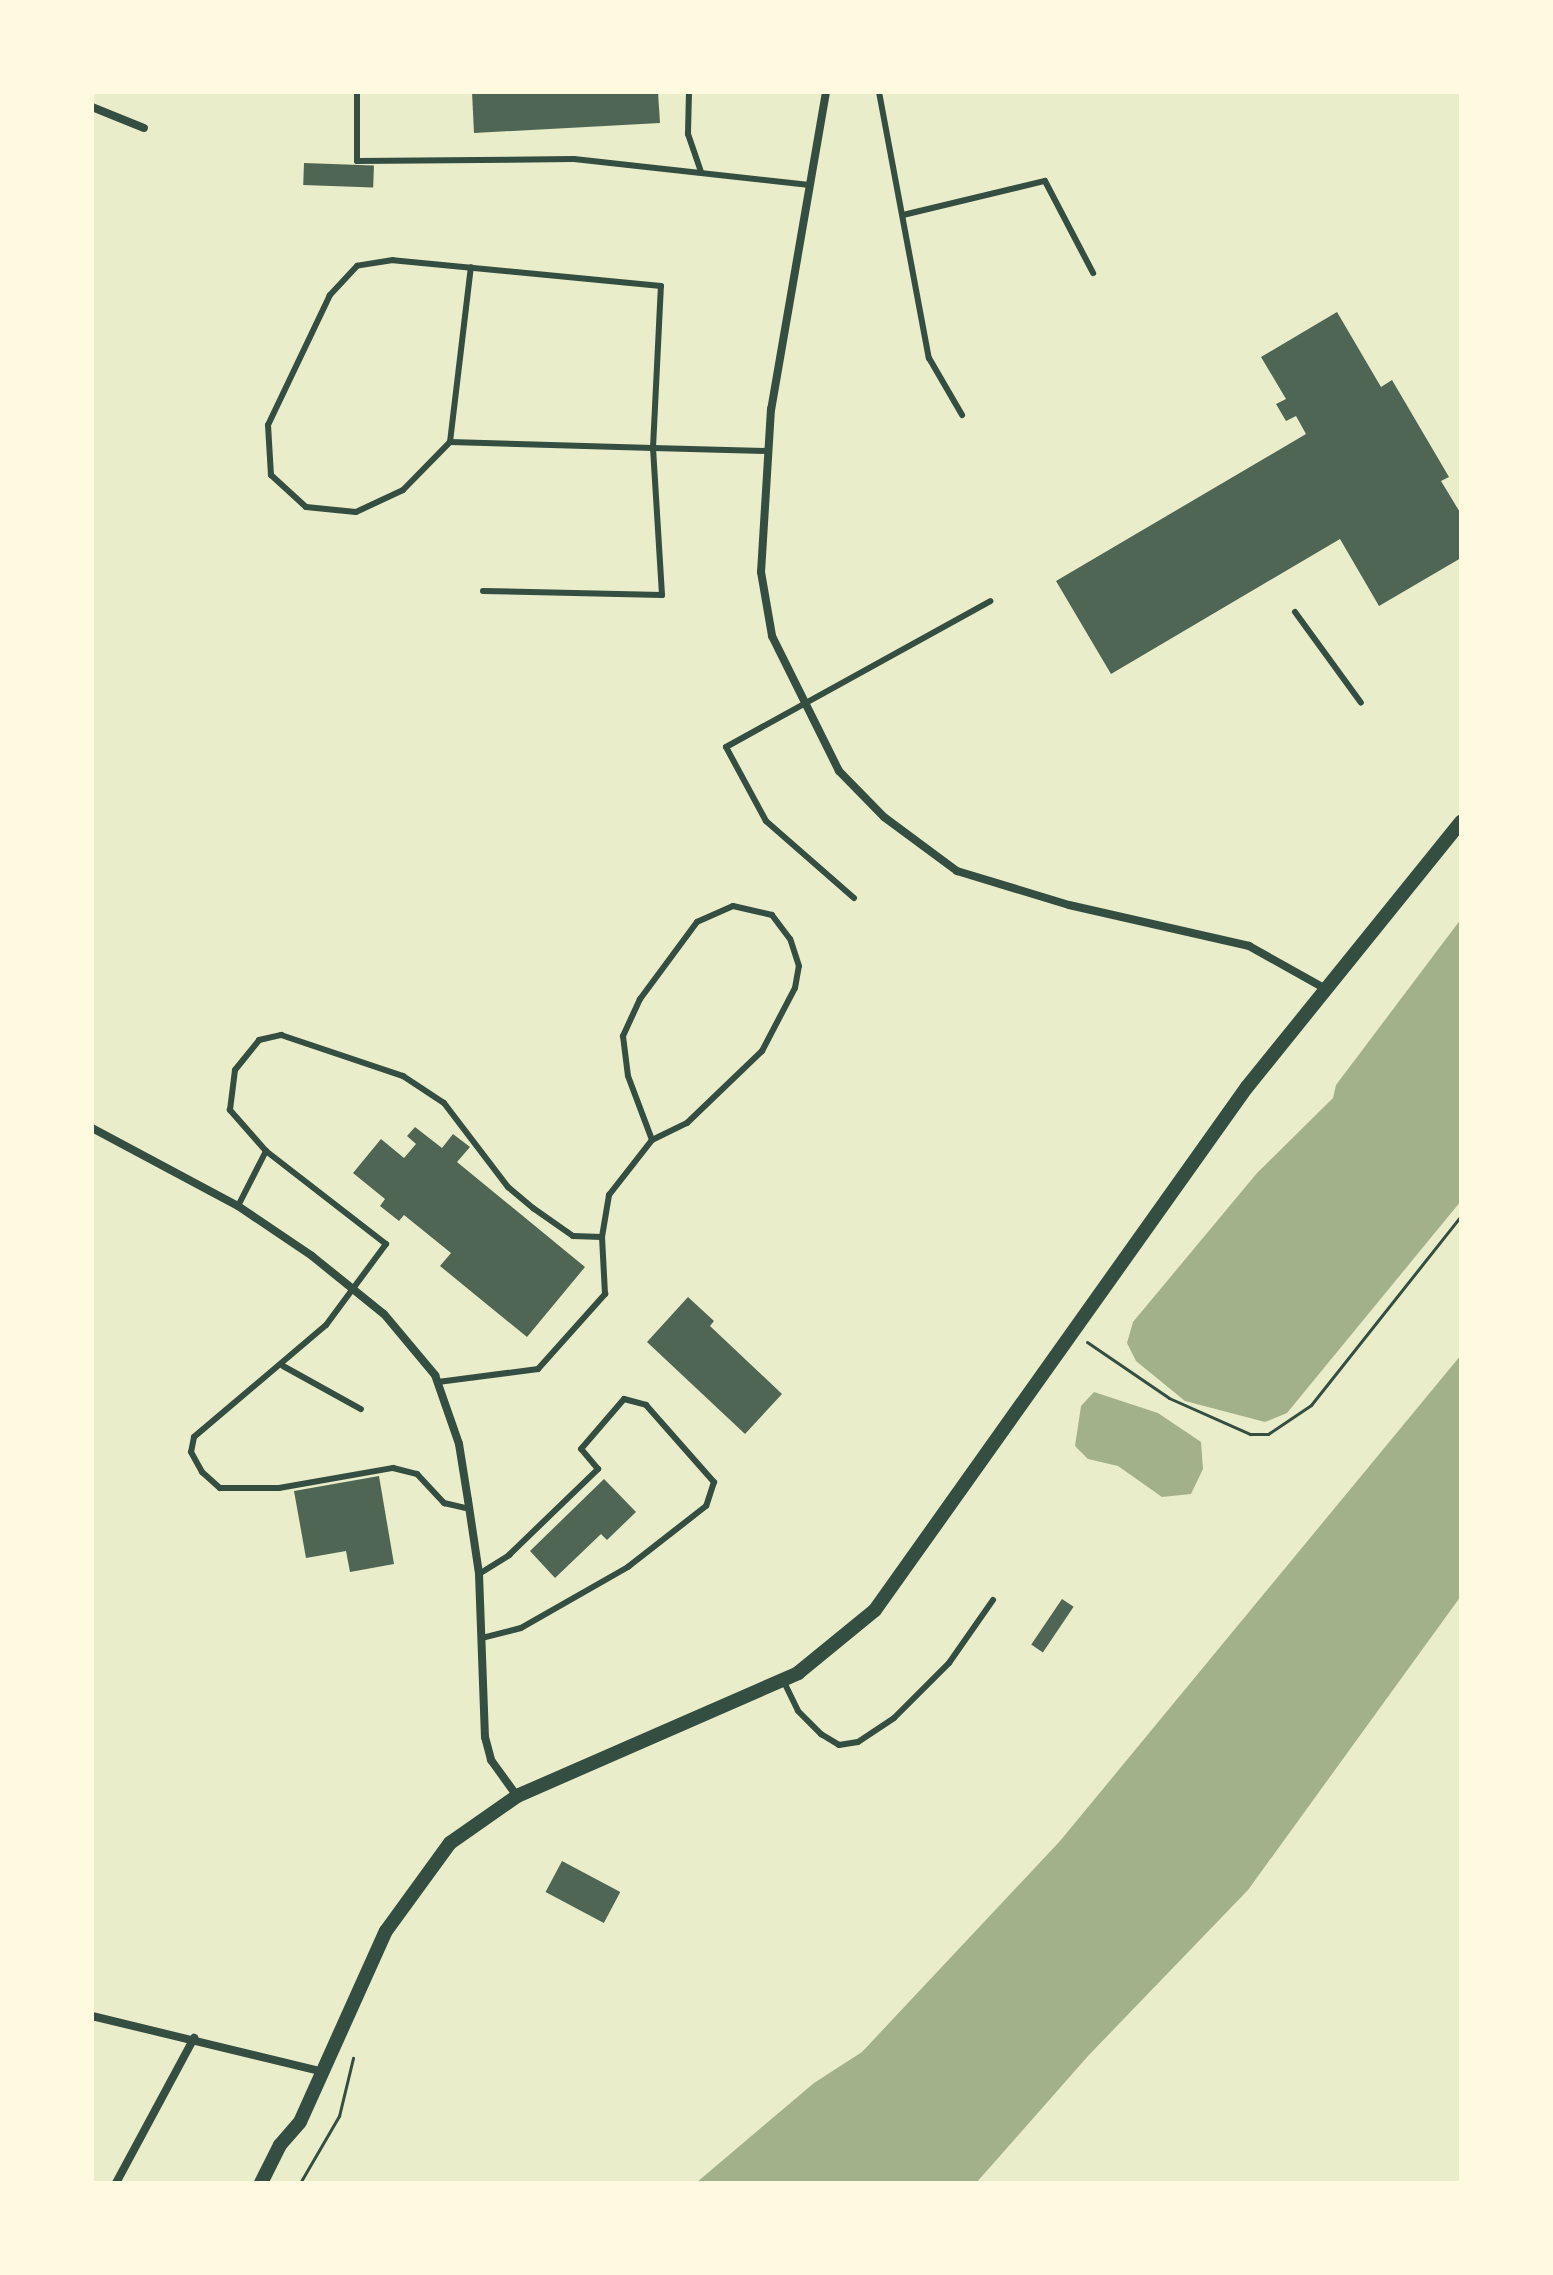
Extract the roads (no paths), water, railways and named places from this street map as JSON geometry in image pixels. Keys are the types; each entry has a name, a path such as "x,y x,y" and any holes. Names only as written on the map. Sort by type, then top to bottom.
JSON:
{"street":[{"path":"826,92 767,451 761,572 772,636 839,771 884,817 957,871 1069,905 1249,946 1326,989"},
{"path":"92,107 144,128"},
{"path":"261,2183 280,2145 300,2122 386,1931 422,1874 479,1817 517,1796 783,1680 837,1646 875,1610 1230,1111 1461,822"},
{"path":"92,1128 238,1206 353,1289 418,1350 438,1382 459,1444 479,1574 485,1737 491,1760 517,1796"},
{"path":"92,2016 194,2038 323,2072"},
{"path":"116,2183 194,2038"}],"lane":[{"path":"357,92 357,161 574,159 810,185"},
{"path":"689,92 688,134 701,171"},
{"path":"879,92 929,358 962,415"},
{"path":"903,215 1045,181 1093,273"},
{"path":"471,267 450,442 403,490 356,512 306,507 271,475 268,425 330,295 357,266 393,260 471,267 661,286 653,448 662,595 483,591"},
{"path":"450,442 767,451"},
{"path":"854,898 766,821 726,747 990,601"},
{"path":"1295,612 1361,703"},
{"path":"438,1382 538,1369 553,1358 605,1294 602,1237 609,1195 652,1140 687,1123 762,1051 795,988 799,966 790,939 772,915 733,906 697,922 640,999 623,1036 628,1076 652,1140"},
{"path":"469,1509 444,1503 417,1474 393,1468 279,1488 220,1488 191,1452 194,1437 283,1366 353,1289 386,1244 266,1151 230,1110 234,1084 248,1049 281,1035 403,1076 444,1103 508,1187 533,1208 573,1236 602,1237"},
{"path":"238,1206 266,1151"},
{"path":"283,1366 361,1409"},
{"path":"479,1574 509,1555 598,1469 581,1449 624,1399 646,1405 714,1482 706,1506 628,1567 521,1628 482,1638"},
{"path":"783,1680 798,1711 821,1734 839,1745 858,1742 894,1718 949,1663 993,1600"}]}
